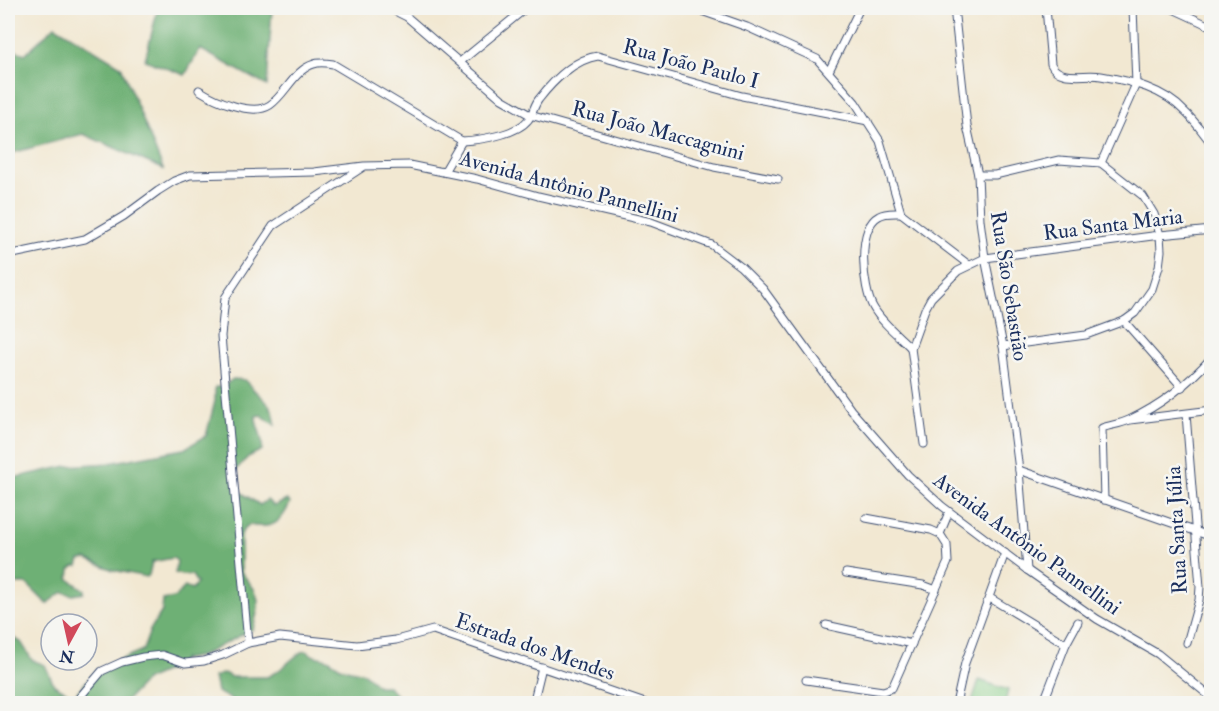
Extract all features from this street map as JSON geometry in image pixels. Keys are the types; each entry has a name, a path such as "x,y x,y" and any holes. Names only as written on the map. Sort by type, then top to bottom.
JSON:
{"street":[{"name":"Rua João Maccagnini","path":"389,8 407,16 502,99 530,115 714,167 778,178"},
{"path":"460,62 526,8"},
{"path":"693,8 804,51 817,59 855,102 880,141 901,213 969,266"},
{"path":"829,71 860,8"},
{"name":"Rua São Sebastião","path":"954,8 967,126 978,175 985,258 1003,346 1018,471 1026,570"},
{"path":"1046,8 1051,64 1054,71 1060,75 1100,76 1136,84 1161,93 1185,111 1212,144"},
{"path":"1101,163 1136,84 1133,8"},
{"path":"1171,8 1212,27"},
{"name":"Rua João Paulo I","path":"462,141 480,140 516,129 528,120 537,100 577,62 598,56 742,96 868,121"},
{"path":"199,90 232,106 260,108 270,105 298,74 315,63 333,64 462,141 444,172"},
{"path":"978,175 1002,174 1059,160 1101,163 1143,196 1154,214 1160,235 1160,259 1152,289 1135,313 1124,321 1086,335 1003,346"},
{"path":"248,643 221,336 225,298 273,226 364,165"},
{"name":"Avenida Antônio Pannellini","path":"8,255 85,239 124,216 174,181 190,175 314,172 364,165 409,165 477,179 538,196 651,222 712,245 741,267 763,289 851,410 908,475 949,512 1026,570 1097,619 1158,654 1212,698"},
{"path":"901,213 877,216 865,237 863,258 869,299 886,325 911,348"},
{"name":"Rua Santa Maria","path":"924,444 911,348 931,298 958,271 985,258 1212,230"},
{"path":"1124,321 1182,387"},
{"path":"1128,420 1182,387 1212,357"},
{"path":"1104,500 1102,428 1128,420 1212,410"},
{"name":"Rua Santa Júlia","path":"1186,414 1200,587 1186,643"},
{"path":"1018,471 1212,537"},
{"path":"940,534 949,512"},
{"path":"806,680 889,690 894,685 948,562 947,545 940,534 931,530 866,518"},
{"path":"956,704 965,663 1005,553"},
{"path":"846,573 923,585 936,590"},
{"path":"990,598 1066,644"},
{"path":"1043,704 1066,644 1078,622"},
{"path":"826,625 912,644"},
{"name":"Estrada dos Mendes","path":"74,704 102,671 143,657 162,656 185,663 204,661 248,643 280,637 357,645 396,640 433,630 648,704"},
{"path":"533,704 542,667"}],"green space":[{"path":"158,8 272,8 267,86 200,49 185,75 145,60"},
{"path":"55,26 121,66 163,169 83,134 8,154 8,48 25,54"},
{"path":"233,379 245,380 269,405 275,425 261,415 256,416 262,439 262,450 248,457 233,473 234,488 260,505 267,500 274,506 287,500 290,503 283,516 275,523 264,526 249,525 244,528 241,535 241,572 255,590 258,600 253,629 201,656 184,659 176,667 146,680 124,703 71,703 92,676 111,664 143,650 150,630 162,611 163,600 174,598 185,587 192,590 197,583 192,575 175,573 177,561 173,558 152,562 147,577 113,570 87,559 80,560 78,566 70,570 69,579 84,590 84,593 73,595 63,592 47,604 27,584 15,584 11,569 8,567 8,479 67,466 109,463 184,449 206,436 215,401 215,387 222,387"},
{"path":"8,635 21,642 32,660 39,663 39,672 48,672 54,685 67,692 65,703 8,703"},
{"path":"307,651 314,656 328,659 342,668 364,673 378,686 388,686 403,703 234,703 217,692 214,677 224,673 231,677 267,677 301,652"},
{"path":"979,680 1008,690 1005,703 972,701"}]}
